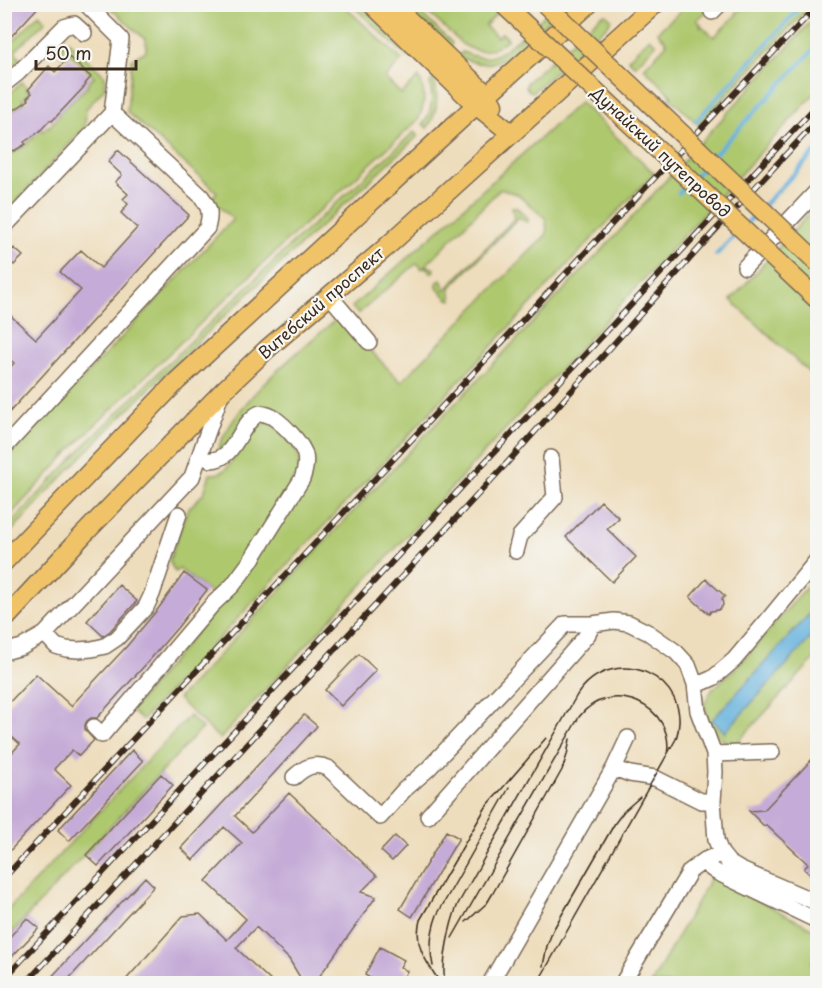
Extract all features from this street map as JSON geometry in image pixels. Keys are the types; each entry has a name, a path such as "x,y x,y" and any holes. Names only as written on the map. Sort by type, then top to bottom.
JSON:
{"main road":[{"path":"372,4 482,100"},
{"path":"392,4 512,134"},
{"name":"Дунайский путепровод","path":"503,4 818,300"},
{"name":"Дунайский путепровод","path":"545,4 818,263"},
{"path":"4,562 177,381 589,4"},
{"name":"Витебский проспект","path":"4,620 90,528 267,349 382,250 655,4"}],"street":[{"path":"4,227 112,113 121,39 86,4"},
{"path":"7,78 64,27 74,24 84,33"},
{"path":"4,448 207,228 210,213 201,196 112,113"},
{"path":"745,267 818,190"},
{"path":"328,295 369,342"},
{"path":"4,652 22,647 45,634 192,477 223,391"},
{"path":"94,727 102,735 212,605 233,585 302,479 306,461 302,447 292,435 274,418 261,413 249,421 228,451 220,458 212,460"},
{"path":"516,551 520,536 555,497 551,458"},
{"path":"45,634 56,646 78,650 105,646 117,638 146,607 180,514"},
{"path":"695,684 713,678 734,660 818,559"},
{"path":"294,777 312,765 328,768 380,817 565,624 614,621 629,623 639,627 676,652 688,665 695,684 698,711 714,754 713,801 716,840 721,853 729,863 741,870 818,903"},
{"path":"428,816 588,634 593,624"},
{"path":"492,980 614,768 628,738"},
{"path":"714,754 772,752"},
{"path":"614,768 630,774 655,778 701,801 713,801"},
{"path":"622,984 690,871 705,860 721,853"},
{"path":"705,860 716,872 818,921"}],"green space":[{"path":"142,4 143,6 164,5 167,8 171,4 343,5 402,60 385,78 401,94 419,77 424,94 422,109 418,120 159,363 80,440 5,521 4,462 233,219 211,199 217,192 127,112 132,59 146,51 146,40 107,5"},
{"path":"352,5 361,5 411,52 407,57"},
{"path":"402,5 412,5 452,43 451,46 449,48"},
{"path":"420,5 505,5 485,26 497,37 502,33 508,39 492,49 475,50 462,44"},
{"path":"556,5 564,5 531,37 503,59 481,63 458,56 462,52 483,57 497,54"},
{"path":"688,5 707,5 703,8 706,12 697,20 701,27 714,37 737,14 736,12 751,5 811,5 699,125 670,98 672,96 644,68 666,45 666,41 657,32"},
{"path":"39,14 46,21 15,51 20,60 11,64 5,58 5,50"},
{"path":"606,14 611,19 609,24 535,90 532,92 528,90 527,82 602,15"},
{"path":"817,15 817,91 220,739 178,699 404,457 603,249"},
{"path":"649,38 656,44 635,66 628,59"},
{"path":"66,41 105,76 104,89 86,109 85,127 11,207 5,207 5,158 28,144 27,142 41,130 49,127 59,116 58,114 88,86 87,84 94,77 69,53 65,57 57,51"},
{"path":"434,79 437,92 436,105 427,128 423,124 430,109 432,98 430,82"},
{"path":"22,82 28,88 29,93 22,100 24,102 5,115 5,98"},
{"path":"580,102 654,173 155,707 141,719 131,711 211,614 312,457 254,409 244,416 228,444 217,451 238,414 252,396 285,364 335,320 340,319 401,382 547,234 546,219 517,194 500,189 426,265 434,269 433,272 431,273 425,266 422,269 417,263 358,314 352,307"},
{"path":"414,132 418,136 170,369 78,460 5,538 5,530 85,445 297,239"},
{"path":"817,205 817,380 731,300"},
{"path":"512,207 516,207 528,218 528,222 519,217 450,288 452,300 448,299 437,288 437,283 441,279 445,290 514,219"},
{"path":"261,420 275,426 298,454 300,463 297,474 249,553 231,578 212,594 179,569 175,572 169,561 187,510 204,493 210,474 223,471 228,467 244,438"},
{"path":"817,575 817,606 713,721 725,732 817,631 817,656 736,744 723,740 708,723 704,704 712,690 738,666"},
{"path":"189,716 202,728 5,940 5,913"},
{"path":"711,877 817,931 817,955 812,963 817,966 817,983 651,984"}],"water":[{"path":"817,606 817,631 725,732 712,720"}],"building":[{"path":"4,4 41,4 4,44"},
{"path":"69,57 91,77 86,85 52,121 50,120 39,132 24,142 26,144 4,155 4,117 29,100 27,98 32,93 28,90 49,66 55,72"},
{"path":"118,150 189,215 4,418 4,374 14,363 4,354 4,324 11,316 36,339 81,290 60,272 81,250 101,268 137,228 121,213 128,204 123,199 128,194 115,182 122,175 108,162"},
{"path":"14,248 23,256 14,265 6,257"},
{"path":"601,501 619,518 607,529 636,557 612,582 566,537"},
{"path":"184,573 207,590 178,627 97,718 87,721 85,730 94,740 79,756 72,750 54,769 71,785 4,857 4,761 20,744 4,730 4,708 36,674 71,706 127,646"},
{"path":"706,579 725,596 722,599 721,608 709,614 690,597"},
{"path":"119,585 137,601 103,636 87,621"},
{"path":"359,654 376,670 341,706 325,690"},
{"path":"304,715 317,726 235,816 252,832 289,793 377,876 361,892 376,897 314,984 304,984 289,959 256,927 236,948 274,984 122,984 183,916 200,914 227,940 246,919 206,881 242,843 224,827 193,860 181,848"},
{"path":"132,750 143,761 69,841 58,830"},
{"path":"818,753 818,882 804,869 808,864 749,811 764,810"},
{"path":"161,774 173,785 98,866 86,855"},
{"path":"446,831 459,838 412,917 400,909"},
{"path":"395,836 406,846 392,861 381,851"},
{"path":"145,877 154,886 64,984 45,984"},
{"path":"27,918 39,928 4,965 4,943"},
{"path":"380,947 404,960 400,967 407,971 400,984 380,984 365,975"}],"waterway":[{"path":"695,122 803,4"},
{"path":"713,156 818,45"},
{"path":"764,205 818,149"},
{"path":"695,176 706,164"},
{"path":"679,193 687,184"},
{"path":"746,224 757,212"},
{"path":"716,255 738,232"}],"tram line":[{"path":"445,984 444,965 447,943 458,904 577,695 592,679 610,670 629,668 648,673 663,683 674,698 679,717 676,739 537,984"},
{"path":"452,938 579,717 592,705 607,699 623,698 638,702 651,711 661,723 667,738 667,755"},
{"path":"441,984 426,961 420,946 418,938 420,920 486,807 546,738"},
{"path":"466,922 487,903 493,893 562,770 570,739"},
{"path":"433,966 431,940 437,915 509,788"},
{"path":"543,966 553,930 615,823 624,811 640,797"}],"railway":[{"path":"4,878 818,5"},
{"path":"4,979 818,104"},
{"path":"25,984 507,463 712,234 818,120"}]}
